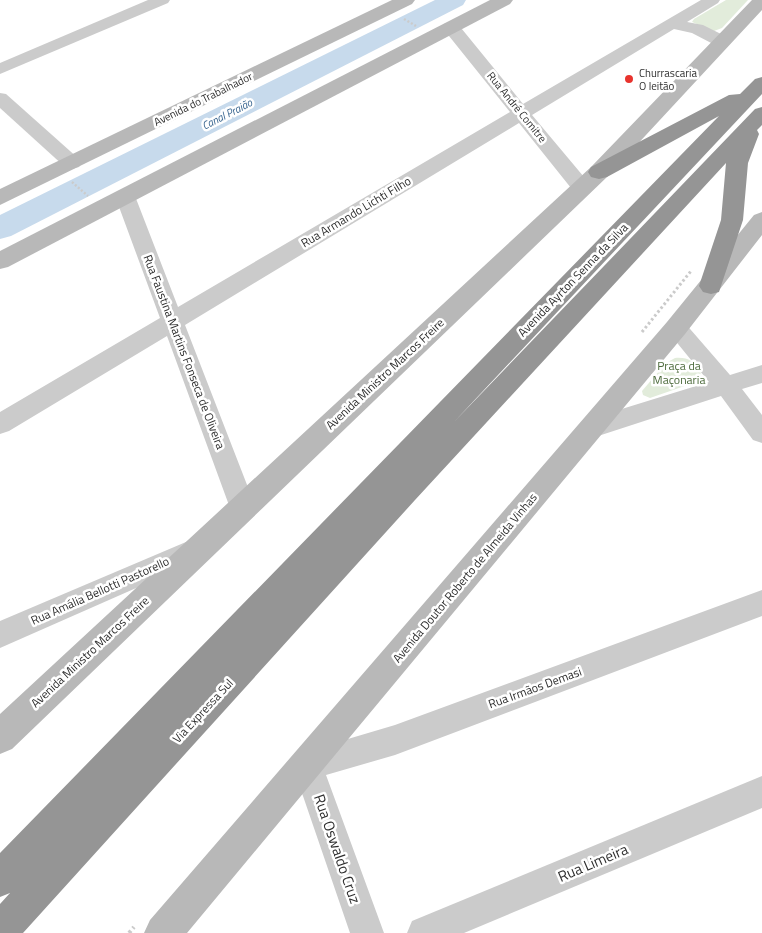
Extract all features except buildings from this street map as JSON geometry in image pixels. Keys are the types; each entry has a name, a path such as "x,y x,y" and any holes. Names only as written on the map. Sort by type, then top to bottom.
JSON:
{"highway":[{"path":"591,180 728,105 762,82"},
{"name":"Avenida Ayrton Senna da Silva","path":"395,485 762,82"},
{"path":"711,286 732,220 737,163 757,118"},
{"name":"Avenida Ayrton Senna da Silva","path":"395,485 757,118"},
{"path":"0,879 395,485"},
{"name":"Via Expressa Sul","path":"0,931 395,485"}],"main road":[{"path":"0,261 504,0"},
{"name":"Avenida Ministro Marcos Freire","path":"0,738 591,180 761,0"},
{"name":"Avenida do Trabalhador","path":"0,198 71,171 398,5"},
{"name":"Avenida Doutor Roberto de Almeida Vinhas","path":"163,933 592,428 711,286 762,220"}],"street":[{"path":"0,69 162,0"},
{"name":"Rua Armando Lichti Filho","path":"0,424 712,0"},
{"path":"672,24 697,29 721,41"},
{"name":"Rua André Comitre","path":"452,27 522,113 591,180"},
{"path":"0,98 71,171"},
{"name":"Rua Faustina Martins Fonseca de Oliveira","path":"125,196 243,508"},
{"path":"676,328 726,386 762,433"},
{"path":"592,428 762,374"},
{"name":"Rua Amália Bellotti Pastorello","path":"0,635 201,548"},
{"name":"Rua Irmãos Demasi","path":"305,766 395,740 762,603"},
{"name":"Rua Oswaldo Cruz","path":"305,766 317,790 367,933"},
{"name":"Rua Limeira","path":"424,933 762,792"}],"path":[{"path":"398,5 419,28"},
{"path":"71,171 88,196"}],"green space":[{"path":"726,0 748,0 722,28 714,31 692,22 694,19"},
{"name":"Praça da Maçonaria","path":"675,358 690,360 701,371 699,381 650,398 643,395 642,391 666,363"}],"waterway":[{"name":"Canal Praião","path":"0,228 454,0"}],"place":[{"name":"Churrascaria O leitão","path":"629,79"}]}
